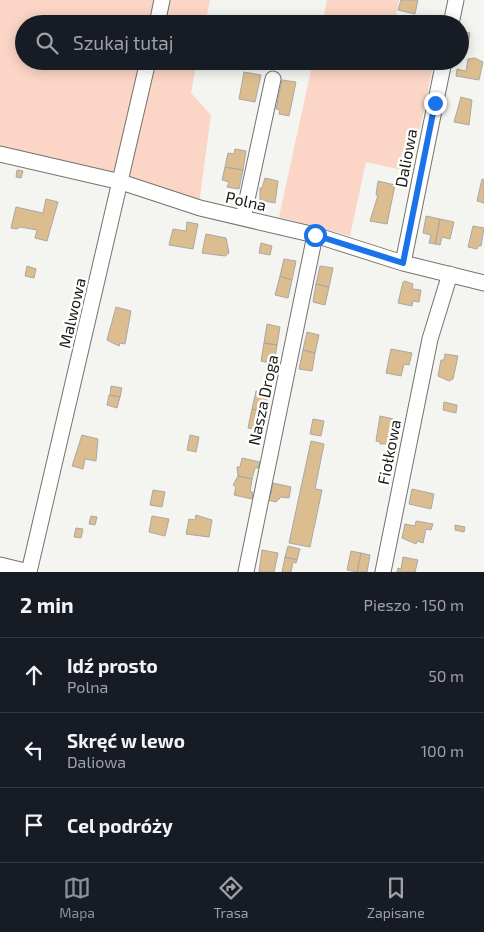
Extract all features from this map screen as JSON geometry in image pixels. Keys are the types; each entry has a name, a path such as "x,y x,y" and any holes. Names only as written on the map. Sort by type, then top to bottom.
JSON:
{"street":[{"path":"159,15 162,0"},
{"path":"453,15 456,0"},
{"name":"Malwowa","path":"29,572 146,70"},
{"name":"Daliowa","path":"403,263 442,70"},
{"path":"243,218 273,79"},
{"name":"Polna","path":"0,154 121,182 200,208 315,235 403,263 484,283"},
{"name":"Nasza Droga","path":"246,572 315,235"},
{"name":"Fiołkowa","path":"383,572 430,339 434,332 450,274"},
{"path":"0,565 29,572"}],"shaded area":[{"path":"0,0 210,0 207,15 15,15 15,70 195,70 191,93 211,115 198,212 119,186 0,159"},
{"path":"327,0 399,0 396,15 324,15"},
{"path":"311,70 432,70 411,172 366,162 350,236 279,217"}],"building":[{"path":"401,0 418,0 415,14 398,10"},
{"path":"475,58 483,62 479,80 456,76 457,70 469,70 469,59"},
{"path":"244,72 261,75 255,102 239,99"},
{"path":"282,80 296,82 289,116 279,114 280,110 276,109"},
{"path":"461,97 472,100 469,125 454,122"},
{"path":"235,149 246,151 243,170 225,167 228,153 234,154"},
{"path":"225,167 243,170 239,189 227,187 229,182 222,180"},
{"path":"17,170 23,171 21,178 16,177"},
{"path":"265,178 278,181 275,203 260,200 260,188 262,188"},
{"path":"482,179 484,180 484,203 477,201"},
{"path":"378,181 395,185 387,224 370,221 378,195 376,195"},
{"path":"46,199 58,202 47,241 35,238 37,230 20,227 17,229 11,228 16,207 43,213"},
{"path":"426,216 440,219 435,244 429,243 431,235 423,233"},
{"path":"440,219 454,222 450,239 442,237 440,245 435,244"},
{"path":"187,222 198,224 193,249 169,245 173,229 186,231"},
{"path":"473,226 484,228 481,246 478,246 477,249 468,247"},
{"path":"206,234 226,238 229,253 225,256 202,253"},
{"path":"261,243 272,246 270,255 259,253"},
{"path":"284,259 296,261 292,280 280,276"},
{"path":"27,266 36,269 34,278 25,276"},
{"path":"320,266 333,268 329,287 316,284"},
{"path":"280,276 292,280 288,298 275,295"},
{"path":"403,282 413,284 412,289 421,290 419,302 413,301 412,306 398,303"},
{"path":"316,284 329,287 325,305 313,302"},
{"path":"116,307 131,311 125,344 120,343 119,346 107,340"},
{"path":"267,324 280,327 277,345 264,343"},
{"path":"307,332 319,335 315,353 303,350"},
{"path":"264,343 277,345 274,364 261,361"},
{"path":"391,349 412,353 409,365 404,364 401,376 386,373"},
{"path":"303,350 315,353 312,371 299,369"},
{"path":"445,354 458,356 453,379 449,381 438,376 441,360 444,360"},
{"path":"111,386 122,388 120,397 110,395"},
{"path":"256,391 268,394 265,412 252,409"},
{"path":"109,395 120,397 117,408 107,405"},
{"path":"444,402 457,405 456,413 443,410"},
{"path":"252,409 265,412 261,430 248,428"},
{"path":"380,416 398,420 392,444 380,444 380,442 376,441"},
{"path":"313,419 324,421 321,436 310,434"},
{"path":"82,435 98,439 96,461 85,459 83,469 72,466"},
{"path":"190,435 199,437 196,452 187,450"},
{"path":"311,441 324,444 315,489 322,490 310,547 289,543"},
{"path":"242,458 260,462 258,468 255,468 252,479 238,476 237,467 240,467"},
{"path":"238,476 252,479 250,492 253,492 252,499 234,495 236,487 233,485"},
{"path":"273,483 291,487 289,498 281,497 276,502 267,500 269,493 271,494"},
{"path":"412,489 434,494 431,509 409,504"},
{"path":"153,490 165,492 162,507 150,505"},
{"path":"196,515 212,520 209,537 186,534 189,519 195,520"},
{"path":"91,516 97,517 95,525 89,524"},
{"path":"152,516 169,519 165,536 149,532"},
{"path":"416,521 433,524 431,530 426,529 423,543 417,541 416,544 402,538 405,524 415,526"},
{"path":"455,525 465,527 464,532 455,530"},
{"path":"76,528 83,529 81,538 74,537"},
{"path":"288,546 300,549 297,560 285,557"},
{"path":"262,550 278,553 274,572 259,572"},
{"path":"351,551 361,553 357,572 347,570"},
{"path":"361,553 370,555 367,572 357,572"},
{"path":"285,557 297,560 296,563 293,562 291,572 282,572"},
{"path":"403,557 418,560 415,572 397,572 398,568 401,569"}],"route":[{"path":"315,235 403,263 435,103"}]}
